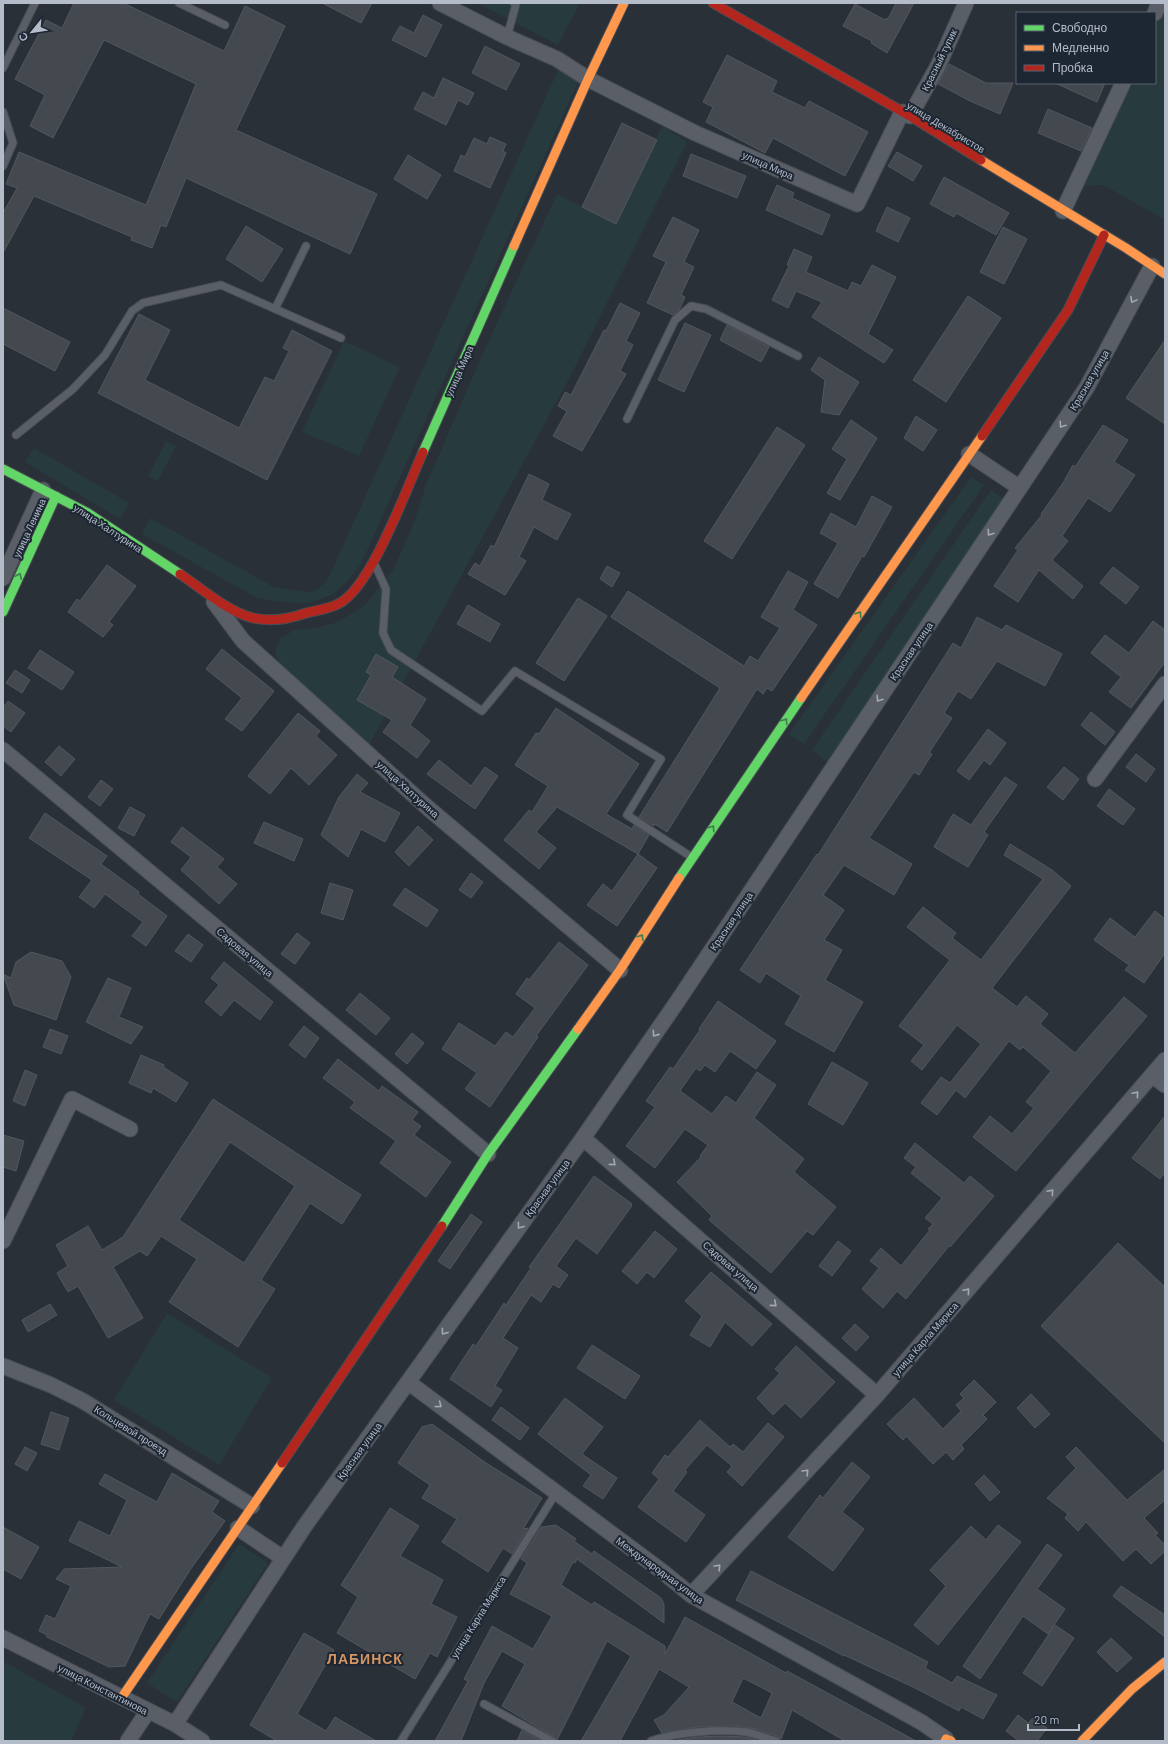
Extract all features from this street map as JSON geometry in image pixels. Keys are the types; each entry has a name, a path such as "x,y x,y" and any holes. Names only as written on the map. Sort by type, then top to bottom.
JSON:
{"street":[{"name":"улица Мира","path":"440,3 507,37 557,59 588,79 695,133 857,204 906,114"},
{"name":"улица Мира","path":"287,619 339,604 356,590 374,563 588,79 624,3"},
{"path":"618,16 632,3"},
{"name":"улица Декабристов","path":"713,3 906,114 1064,212 1161,269"},
{"name":"Красный тупик","path":"906,114 938,66 966,3"},
{"path":"1064,212 1122,84"},
{"path":"122,1697 444,1224 488,1154 620,970 692,857 1068,310 1104,235"},
{"name":"Красная улица","path":"175,1724 283,1558 584,1138 677,1002 1087,387 1161,269"},
{"path":"969,454 1020,488"},
{"name":"улица Халтурина","path":"3,469 88,513 230,608 252,618 272,620 287,619"},
{"path":"3,578 50,493"},
{"name":"улица Ленина","path":"3,612 50,493"},
{"name":"улица Халтурина","path":"209,595 242,641 428,808 620,970"},
{"path":"1095,779 1165,684"},
{"name":"Садовая улица","path":"3,750 488,1154"},
{"name":"улица Карла Маркса","path":"691,1595 877,1395 1165,1060"},
{"path":"1152,1075 1165,1085"},
{"path":"3,1242 72,1099 130,1129"},
{"name":"Садовая улица","path":"584,1138 877,1395"},
{"name":"Кольцевой проезд","path":"3,1366 51,1385 83,1401 252,1506"},
{"name":"Международная улица","path":"408,1382 663,1572 691,1595 921,1722 947,1740"},
{"path":"238,1528 283,1558"},
{"name":"улица Константинова","path":"3,1638 175,1724 202,1741"},
{"path":"1082,1741 1132,1689 1165,1662"},
{"path":"128,1741 148,1711"}],"lane":[{"path":"3,68 35,3"},
{"path":"179,3 225,25"},
{"path":"507,37 516,4 514,3"},
{"path":"3,112 13,143 3,166"},
{"path":"275,309 306,246"},
{"path":"16,435 73,389 105,355 132,311 143,303 221,285 341,338"},
{"path":"627,419 676,320 691,306 706,309 798,356"},
{"path":"374,563 386,589 383,633 390,650 482,711 515,671 661,759 627,815 692,857"},
{"name":"улица Карла Маркса","path":"401,1741 556,1493"},
{"path":"484,1704 552,1741"},
{"path":"651,1741 668,1735 747,1732 776,1741"}],"green space":[{"path":"477,3 580,3 558,45"},
{"path":"1165,4 1165,220 1103,185 1083,187 1130,84 1156,84 1156,24"},
{"path":"558,70 579,80 361,564 346,583 331,595 309,603 281,602 257,598 142,534 150,518 274,587 308,592 317,590 327,581"},
{"path":"662,126 687,142 569,379 369,745 281,666 275,652 280,639 294,630 316,628 338,622 364,606 393,570 413,526 427,482 483,353 557,194 616,224"},
{"path":"344,341 400,367 359,456 302,432"},
{"path":"166,441 176,446 158,481 148,476"},
{"path":"34,448 129,503 120,519 25,462"},
{"path":"971,477 984,485 804,744 789,734"},
{"path":"991,490 1004,499 827,762 812,750"},
{"path":"167,1313 272,1378 219,1465 114,1400"},
{"path":"239,1544 268,1563 177,1702 147,1683"},
{"path":"3,1661 86,1708 71,1741 3,1741"}],"building":[{"path":"74,3 123,3 224,51 245,6 285,26 236,130 377,194 350,254 186,178 166,227 161,225 152,248 131,240 132,237 34,196 3,253 3,213 17,188 6,184 19,152 146,205 196,84 104,40 53,138 30,126 45,95 15,79 46,20 62,28"},
{"path":"322,3 372,3 361,23"},
{"path":"896,3 914,3 887,53 871,43 872,41 843,26 855,4 885,20 886,18 888,19"},
{"path":"423,15 442,25 426,57 392,40 400,26 414,33"},
{"path":"485,46 520,64 506,90 472,73"},
{"path":"727,55 777,81 772,92 805,108 809,101 868,132 845,176 773,138 765,153 706,122 713,107 703,102"},
{"path":"949,64 986,83 1013,83 1000,114 970,101 938,84"},
{"path":"443,78 474,93 468,105 458,100 446,125 414,109 423,92 434,98"},
{"path":"1057,84 1105,84 1097,102"},
{"path":"1048,109 1092,128 1081,151 1038,133"},
{"path":"622,123 657,140 616,224 582,207"},
{"path":"490,137 506,144 503,151 506,153 490,188 454,171 461,155 465,157 474,138 487,144"},
{"path":"897,152 922,166 913,181 888,166"},
{"path":"691,154 746,176 737,198 683,176"},
{"path":"408,155 441,175 427,199 394,179"},
{"path":"944,177 1009,213 996,235 956,213 954,217 930,204"},
{"path":"777,185 794,193 792,198 830,215 822,235 766,210"},
{"path":"887,207 910,218 898,242 876,231"},
{"path":"673,217 699,230 684,262 694,267 681,295 685,297 679,310 673,315 647,303 666,262 653,256"},
{"path":"246,226 283,249 262,282 226,259"},
{"path":"1003,227 1027,239 1004,284 980,272"},
{"path":"794,249 812,257 806,272 848,291 852,282 861,286 872,265 896,277 868,334 893,350 884,363 812,317 822,302 796,291 788,308 772,300 789,266 787,265"},
{"path":"968,296 1001,318 946,402 913,380"},
{"path":"620,303 640,313 626,341 633,345 620,371 626,374 582,451 553,436 567,411 558,406 565,392 571,395 604,330 606,331"},
{"path":"3,308 70,342 55,371 3,344"},
{"path":"139,314 170,330 145,380 239,428 265,377 274,381 289,351 283,348 292,330 332,351 267,480 98,393"},
{"path":"685,323 711,335 684,392 658,380"},
{"path":"727,325 769,347 761,362 720,340"},
{"path":"1165,340 1165,424 1126,398"},
{"path":"819,357 859,382 839,415 821,412 825,380 811,370"},
{"path":"916,416 937,430 923,451 904,438"},
{"path":"851,420 877,438 840,500 827,493 847,459 832,449"},
{"path":"1103,425 1128,440 1114,462 1135,475 1110,512 1088,498 1062,536 1068,541 1052,560 1083,586 1073,599 1039,570 1018,602 994,586 1018,550 1015,548 1042,515 1041,514 1063,483 1073,465 1075,467"},
{"path":"777,427 805,445 732,559 704,541"},
{"path":"529,474 549,484 542,500 571,514 557,540 534,527 519,557 526,561 505,595 468,574 475,563 480,566 491,545 494,547"},
{"path":"872,496 892,507 864,557 862,556 838,598 814,584 838,543 820,533 831,513 856,527"},
{"path":"107,565 136,586 109,622 113,625 103,637 68,612 77,599 80,601"},
{"path":"607,566 620,573 612,587 600,579"},
{"path":"1113,567 1139,587 1126,604 1100,583"},
{"path":"788,571 808,582 793,610 817,625 772,691 767,688 763,694 757,689 667,832 655,824 654,826 639,817 720,688 611,617 628,591 744,666 750,656 758,661 780,628 761,617"},
{"path":"578,598 607,616 564,681 536,663"},
{"path":"468,605 500,624 490,642 457,624"},
{"path":"977,617 1002,630 1006,625 1062,654 1045,686 997,661 971,699 958,691 944,713 952,718 929,753 932,754 919,775 914,772 869,838 912,864 894,895 844,865 823,895 844,910 824,940 842,950 825,980 863,1002 834,1052 785,1024 801,996 766,973 760,983 740,970 817,854 818,855 953,643 961,648"},
{"path":"1153,621 1165,630 1165,662 1131,708 1109,692 1121,677 1091,653 1105,635 1129,653"},
{"path":"222,649 274,691 242,731 225,719 242,698 206,669"},
{"path":"40,650 74,672 62,690 28,668"},
{"path":"376,654 398,667 392,677 426,699 410,725 430,741 417,758 383,732 392,720 357,700 371,675 366,672"},
{"path":"15,670 30,680 22,693 6,683"},
{"path":"8,701 25,713 11,732 3,726 3,708"},
{"path":"556,708 639,764 606,814 632,829 634,825 649,835 638,854 557,807 536,832 556,848 539,869 504,840 529,810 532,812 548,786 515,765 536,733 539,734"},
{"path":"1091,712 1115,732 1105,745 1081,725"},
{"path":"298,713 320,731 316,736 337,755 309,785 291,768 270,794 248,776"},
{"path":"988,729 1006,743 990,765 984,760 969,780 957,771"},
{"path":"59,746 75,759 61,776 45,762"},
{"path":"1136,754 1155,769 1146,782 1126,767"},
{"path":"439,760 471,786 485,767 498,776 475,809 427,774"},
{"path":"1064,767 1079,779 1063,800 1047,787"},
{"path":"357,774 368,783 360,792 400,813 385,842 361,829 348,857 321,835 339,797"},
{"path":"1005,777 1017,785 984,832 988,835 968,867 934,847 953,814 971,825"},
{"path":"101,780 113,789 100,806 88,797"},
{"path":"1109,789 1135,809 1123,825 1097,806"},
{"path":"130,807 145,815 134,836 118,828"},
{"path":"45,813 107,856 101,864 139,892 138,894 167,916 146,946 132,936 143,922 105,894 94,908 79,897 92,880 29,838"},
{"path":"264,822 303,839 294,861 254,843"},
{"path":"418,826 433,840 409,866 395,852"},
{"path":"182,827 224,859 217,867 237,884 219,904 181,870 191,857 171,842"},
{"path":"1010,844 1052,870 1071,886 992,988 1017,1007 1026,996 1048,1014 1040,1024 1075,1053 1124,997 1147,1016 1016,1171 973,1137 990,1116 1012,1134 1034,1108 1026,1102 1051,1071 1023,1047 1020,1050 1009,1041 965,1098 956,1090 937,1115 921,1103 941,1077 950,1083 981,1044 957,1025 922,1070 911,1061 924,1045 899,1026 950,960 907,927 923,907 956,933 952,938 981,960 1043,879 1004,855"},
{"path":"638,854 657,868 617,926 587,905 603,884 612,891"},
{"path":"471,873 483,882 471,898 459,890"},
{"path":"330,883 353,890 343,920 321,913"},
{"path":"405,888 438,910 427,927 393,905"},
{"path":"1155,911 1165,919 1165,953 1144,983 1125,970 1129,965 1094,940 1110,918 1135,937"},
{"path":"297,933 310,943 295,964 281,954"},
{"path":"188,934 203,945 191,962 175,951"},
{"path":"559,942 588,965 536,1036 538,1037 490,1107 465,1089 477,1073 442,1049 459,1023 495,1046 506,1032 513,1037 535,1008 516,994 527,978 529,980"},
{"path":"31,952 62,961 71,977 56,1020 14,1005 3,974 11,978 16,962"},
{"path":"224,962 273,1002 260,1020 234,1000 221,1016 205,1002 219,985 211,978"},
{"path":"108,978 131,988 119,1017 143,1027 131,1044 86,1022"},
{"path":"360,993 390,1018 376,1035 346,1010"},
{"path":"718,1001 776,1041 756,1069 730,1051 715,1072 705,1065 700,1071 696,1068 680,1091 712,1114 726,1096 736,1103 757,1072 776,1085 754,1118 804,1159 794,1172 836,1207 813,1235 807,1231 771,1273 709,1220 712,1216 677,1182 701,1157 700,1156 708,1145 685,1129 655,1168 626,1146 655,1107 646,1101 670,1067 673,1069"},
{"path":"304,1026 319,1038 305,1058 289,1045"},
{"path":"50,1029 68,1036 61,1054 43,1047"},
{"path":"412,1033 424,1043 407,1064 395,1054"},
{"path":"141,1055 164,1065 163,1067 188,1083 176,1102 153,1088 151,1093 129,1083"},
{"path":"338,1059 379,1091 382,1086 418,1112 412,1120 421,1126 414,1135 451,1162 426,1197 380,1163 396,1141 350,1108 355,1102 323,1078"},
{"path":"832,1062 868,1083 843,1125 808,1104"},
{"path":"25,1070 37,1075 25,1106 13,1101"},
{"path":"213,1099 361,1195 342,1224 310,1203 261,1280 275,1289 238,1347 169,1302 197,1259 161,1236 147,1256 140,1251 113,1267 143,1318 108,1338 78,1286 68,1292 57,1273 68,1266 56,1245 88,1226 102,1250 123,1237","holes":["230,1142 295,1186 244,1263 179,1220"]},
{"path":"1165,1116 1165,1172 1160,1179 1132,1158"},
{"path":"3,1135 24,1141 16,1171 3,1167"},
{"path":"915,1143 964,1183 970,1176 994,1196 950,1247 949,1246 906,1299 897,1291 883,1308 862,1289 879,1268 870,1261 881,1248 901,1266 930,1230 928,1229 933,1224 925,1218 942,1198 911,1173 916,1167 904,1158"},
{"path":"594,1176 632,1204 631,1207 597,1254 576,1238 556,1266 568,1275 559,1288 553,1284 541,1302 531,1295 503,1338 518,1348 495,1386 502,1390 491,1407 450,1379 473,1344 476,1346 504,1303 506,1305 531,1268 529,1267"},
{"path":"471,1214 482,1222 450,1269 438,1261"},
{"path":"655,1231 677,1249 654,1278 647,1272 637,1284 622,1271"},
{"path":"838,1241 851,1251 832,1276 819,1266"},
{"path":"1118,1243 1165,1287 1165,1443 1041,1326"},
{"path":"711,1272 772,1324 752,1346 725,1322 710,1347 690,1335 702,1316 685,1301"},
{"path":"50,1304 57,1315 28,1332 22,1320"},
{"path":"855,1324 869,1337 856,1351 842,1338"},
{"path":"592,1345 640,1376 625,1399 577,1368"},
{"path":"796,1346 835,1382 801,1418 785,1403 773,1415 757,1398 780,1373 775,1369"},
{"path":"974,1380 996,1402 983,1415 987,1419 961,1445 964,1449 953,1460 946,1452 933,1464 906,1436 903,1440 887,1424 914,1398 943,1429 961,1411 956,1405 964,1398 960,1394"},
{"path":"1031,1394 1050,1414 1035,1428 1017,1408"},
{"path":"565,1398 603,1427 582,1454 617,1478 603,1499 583,1486 591,1475 538,1434"},
{"path":"501,1407 529,1428 520,1440 492,1420"},
{"path":"51,1412 69,1418 59,1450 41,1444"},
{"path":"700,1420 730,1447 733,1444 743,1452 768,1423 784,1437 742,1486 727,1472 732,1466 707,1445 685,1470 687,1472 673,1491 705,1515 686,1542 638,1507 659,1479 652,1473 665,1455 668,1457"},
{"path":"432,1424 486,1463 542,1498 523,1529 528,1528 512,1554 503,1548 488,1572 442,1542 457,1519 422,1498 430,1485 398,1463 422,1427"},
{"path":"25,1447 37,1453 27,1471 15,1464"},
{"path":"1076,1447 1127,1500 1165,1469 1165,1500 1144,1518 1158,1533 1155,1535 1165,1545 1165,1551 1151,1564 1136,1549 1123,1561 1086,1522 1078,1531 1065,1518 1068,1514 1047,1498 1076,1468 1066,1457"},
{"path":"852,1462 870,1477 842,1512 864,1529 833,1571 788,1537 820,1495 823,1498"},
{"path":"172,1473 219,1501 212,1512 225,1521 190,1570 159,1619 150,1614 125,1666 109,1667 47,1637 47,1635 39,1631 46,1615 55,1619 71,1586 56,1579 64,1569 122,1567 69,1541 79,1521 110,1536 127,1500 99,1484 105,1474 157,1502"},
{"path":"984,1475 1000,1492 990,1501 975,1484"},
{"path":"390,1508 419,1526 400,1556 443,1580 431,1604 457,1617 437,1657 430,1653 415,1679 337,1633 358,1597 341,1585"},
{"path":"556,1525 576,1539 574,1541 592,1554 594,1551 661,1598 664,1604 664,1623 577,1559 575,1563 573,1562 561,1585 592,1605 594,1602 665,1646 665,1654 685,1617 786,1673 787,1671 916,1741 845,1741 792,1710 781,1739 777,1736 755,1729 735,1726 697,1727 662,1733 654,1720 664,1715 689,1687 659,1669 620,1741 581,1741 631,1656 607,1641 557,1740 502,1706 525,1664 502,1651 484,1683 461,1741 435,1741 468,1681 464,1679 492,1626 533,1649 552,1616 510,1594 527,1563 521,1559 541,1527","holes":["743,1678 772,1693 761,1718 732,1702"]},
{"path":"998,1525 1021,1542 938,1645 914,1625 946,1586 930,1570 971,1526 986,1540"},
{"path":"3,1527 39,1547 21,1579 3,1569"},
{"path":"1047,1544 1062,1555 1037,1589 1065,1609 1048,1634 1023,1616 980,1679 963,1666"},
{"path":"751,1571 928,1662 925,1668 952,1683 957,1676 997,1695 983,1719 961,1707 959,1711 915,1688 844,1656 736,1600"},
{"path":"1121,1586 1165,1615 1165,1637 1113,1596"},
{"path":"1055,1625 1074,1638 1042,1686 1023,1673"},
{"path":"304,1633 334,1650 297,1714 326,1731 335,1717 376,1741 277,1741 250,1725"},
{"path":"1111,1638 1132,1658 1117,1672 1097,1652"},
{"path":"1018,1715 1028,1723 1033,1718 1047,1728 1037,1741 1019,1741 1006,1731"},
{"path":"522,1730 542,1741 517,1741"},
{"path":"698,1737 745,1737 760,1741 671,1741"}],"traffic: fast":[{"path":"423,452 514,246"},
{"path":"3,469 88,513 180,574"},
{"path":"3,612 56,496"},
{"path":"679,878 801,698"},
{"path":"442,1226 488,1154 578,1029"}],"traffic: slow":[{"path":"514,246 588,79 624,3"},
{"path":"981,160 1126,248 1165,274"},
{"path":"801,698 982,436"},
{"path":"578,1029 620,970 679,878"},
{"path":"122,1697 282,1463"},
{"path":"1082,1741 1132,1689 1165,1662"},
{"path":"945,1741 946,1739 951,1741"}],"traffic: jam":[{"path":"713,3 910,116 981,160"},
{"path":"982,436 1068,310 1104,235"},
{"path":"180,574 224,605 234,611 253,618 266,620 287,618 338,604 350,595 363,579 375,559 398,512 423,452"},
{"path":"282,1463 442,1226"}],"district":[{"name":"ЛАБИНСК","path":"365,1658"}]}
